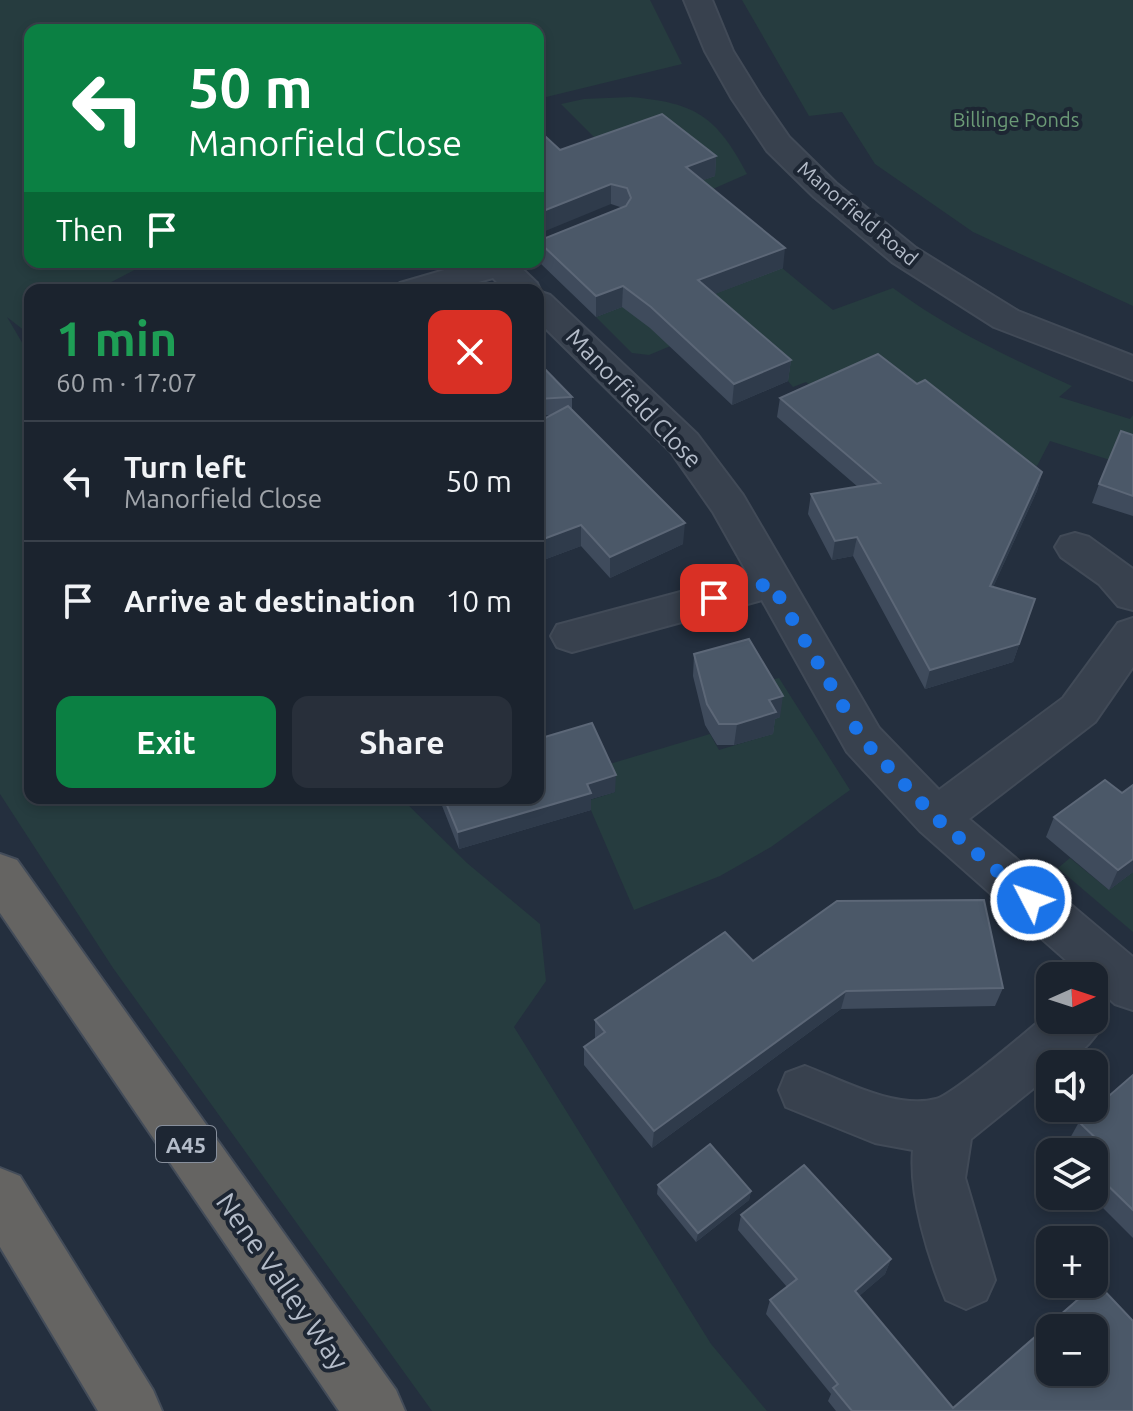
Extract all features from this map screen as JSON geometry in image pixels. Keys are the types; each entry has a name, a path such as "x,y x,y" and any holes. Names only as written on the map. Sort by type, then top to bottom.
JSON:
{"highway":[{"name":"Nene Valley Way","path":"0,874 160,1108 375,1411"},
{"path":"0,1195 132,1411"}],"street":[{"name":"Manorfield Road","path":"698,0 719,51 747,99 778,144 825,190 904,255 1006,319 1133,369"},
{"path":"432,284 485,268"},
{"path":"506,268 520,284"},
{"name":"Manorfield Close","path":"544,308 684,443 729,505 863,740 936,818 1118,993"},
{"path":"1075,547 1113,574 1133,595"},
{"path":"572,636 771,583"},
{"path":"936,818 1079,710 1133,634"},
{"path":"966,1280 938,1178 940,1149 950,1123 1061,1034"},
{"path":"805,1090 895,1125 922,1127 950,1123"}],"green space":[{"path":"0,0 650,0 682,64 544,98 544,24 24,24 24,268 138,268 108,284 24,284 24,330 7,317 24,346 24,804 407,804 467,863 540,924 546,981 514,1027 711,1344 767,1411 432,1411 113,968 0,794"},
{"name":"Billinge Ponds","path":"742,0 1133,0 1133,306 973,232 875,164 842,112 809,116"},
{"path":"631,97 672,103 702,116 725,138 747,174 706,192 609,152 561,104 584,99"},
{"path":"782,268 833,310 893,288 957,330 1072,386 1059,397 1130,419 1133,415 1133,456 1110,460 1050,441 1037,466 819,393 806,382 793,387 788,381 673,345 649,355 632,353 596,317 659,292"},
{"path":"779,678 850,790 771,847 720,876 634,910 587,801 615,792 603,766 710,734 719,750 772,734 766,721 779,717 759,683"},
{"path":"1070,858 1109,890 1133,872 1133,932 1058,868"}],"building":[{"path":"662,114 716,156 686,167 785,248 698,280 791,360 734,384 651,307 623,286 596,296 544,247 544,239 626,206 631,198 627,188 611,184 544,211 544,136 560,150"},
{"path":"878,354 917,384 925,380 1042,472 990,586 1035,599 1019,644 930,670 857,537 835,541 811,494 880,483 780,398"},
{"path":"544,368 572,397 544,399"},
{"path":"568,406 685,523 610,557 581,525 544,539 544,419"},
{"path":"1121,431 1133,435 1133,496 1099,484"},
{"path":"749,639 783,696 769,700 776,712 737,724 719,724 707,704 694,654"},
{"path":"592,723 616,775 587,784 591,793 458,832 446,804 544,804 544,737"},
{"path":"1105,780 1122,793 1133,785 1133,859 1118,870 1054,817"},
{"path":"984,900 1003,988 846,991 654,1131 584,1047 605,1032 595,1020 725,932 753,961 837,901"},
{"path":"1133,1075 1133,1210 1108,1186 1108,1138 1096,1138 1079,1122 1108,1122 1108,1097"},
{"path":"710,1144 751,1191 698,1233 658,1185"},
{"path":"804,1165 891,1259 855,1291 953,1408 1036,1336 1036,1386 1108,1386 1108,1314 1061,1314 1080,1298 1108,1298 1108,1295 1133,1321 1133,1411 852,1411 833,1388 838,1384 770,1300 797,1279 741,1215"}],"route":[{"path":"714,598 771,583 863,740 936,818 1031,900"}]}
